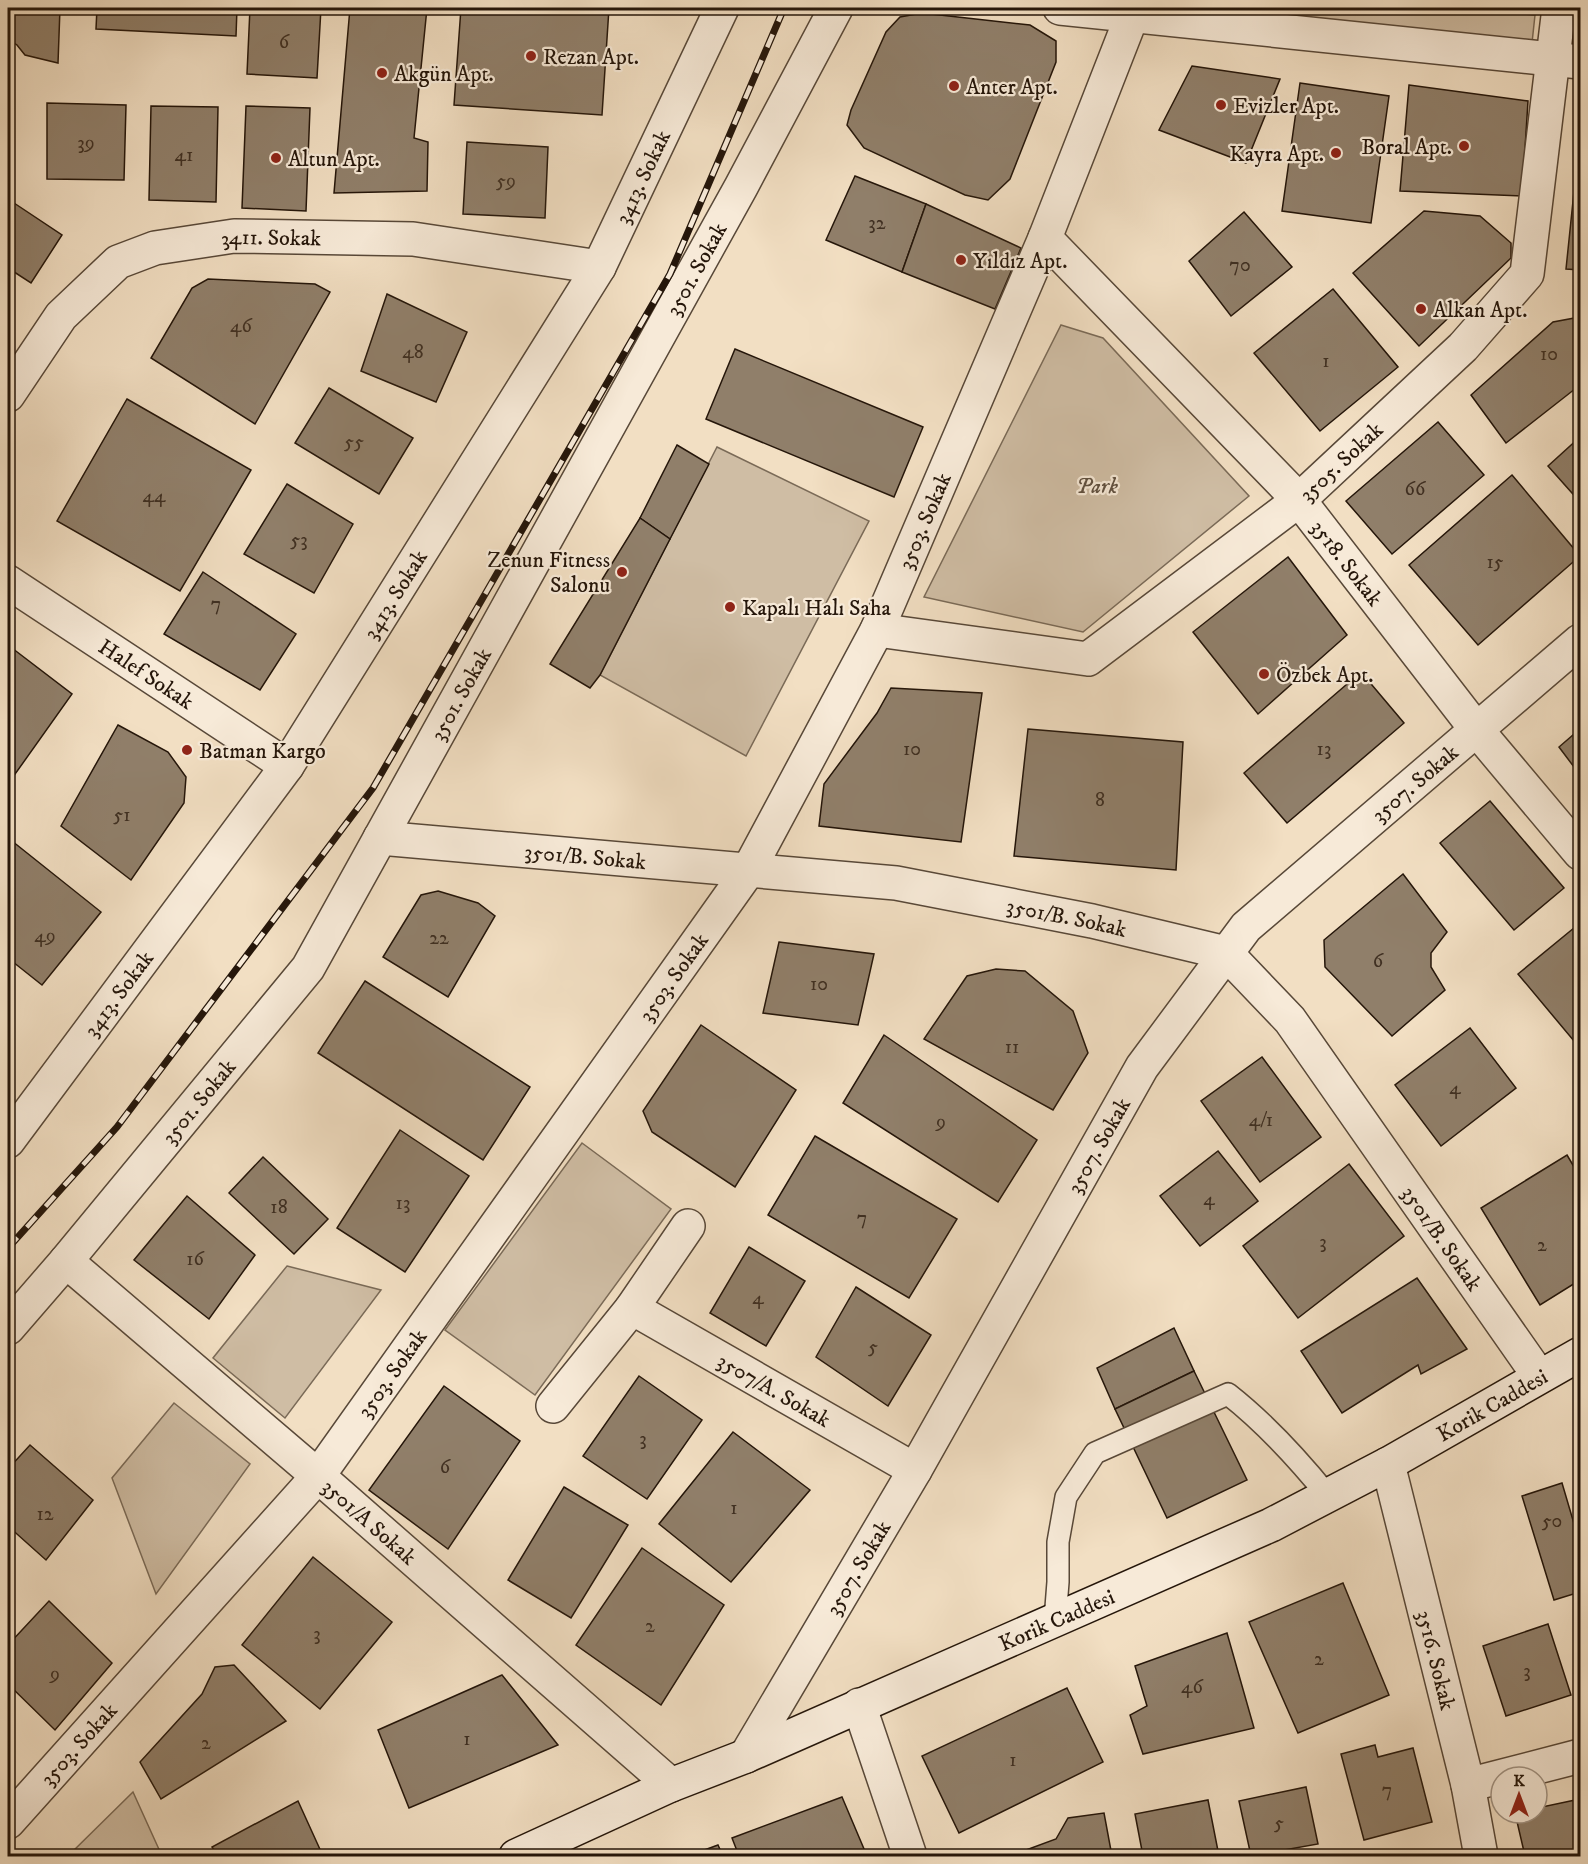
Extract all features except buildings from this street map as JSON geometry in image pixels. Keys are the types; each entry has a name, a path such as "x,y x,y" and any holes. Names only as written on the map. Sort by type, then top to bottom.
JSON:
{"street":[{"name":"3413. Sokak","path":"8,1141 287,766 599,267 722,8"},
{"name":"3501. Sokak","path":"8,1328 308,968 741,187 836,8"},
{"path":"1060,8 1133,12 1566,60"},
{"name":"3505. Sokak","path":"877,630 1088,659 1299,500 1463,347 1527,274 1566,60 1559,8"},
{"name":"3503. Sokak","path":"8,1822 318,1476 748,871 877,630 1045,238 1133,12"},
{"name":"3411. Sokak","path":"8,395 61,316 118,262 155,248 234,236 413,239 599,267"},
{"name":"3518. Sokak","path":"1045,238 1299,500 1476,729 1581,853"},
{"name":"Halef Sokak","path":"8,582 287,766"},
{"name":"3507. Sokak","path":"746,1756 915,1470 1142,1067 1226,953 1246,927 1581,641"},
{"name":"3501/B. Sokak","path":"380,838 896,883 1092,921 1226,953 1290,1020 1539,1376"},
{"path":"553,1406 633,1308 688,1226"},
{"name":"3501/A Sokak","path":"66,1261 318,1476 671,1785"},
{"name":"3507/A. Sokak","path":"633,1308 915,1470"},
{"name":"Korik Caddesi","path":"516,1857 671,1785 746,1756 1271,1525 1388,1464 1581,1354"},
{"name":"3516. Sokak","path":"1388,1464 1468,1785 1476,1855"},
{"path":"859,1705 910,1857"},
{"path":"1468,1785 1581,1756"}],"lane":[{"path":"1055,1620 1058,1542 1066,1497 1095,1454 1105,1449 1228,1394 1249,1411 1307,1470 1328,1496"}],"green space":[{"path":"1220,8 1465,8 1535,15 1532,43"},
{"name":"Park","path":"1061,325 1103,338 1249,496 1083,632 924,597"},
{"name":"Kapalı Halı Saha","path":"717,447 869,521 746,756 600,675"},
{"path":"582,1143 671,1209 535,1395 445,1330"},
{"path":"287,1266 381,1290 285,1418 213,1358"},
{"path":"174,1403 250,1464 156,1594 112,1478"},
{"path":"133,1792 162,1856 68,1856"}],"railway":[{"path":"8,1248 117,1127 373,788 670,274 784,8"}],"place":[{"name":"Rezan Apt.","path":"531,56"},
{"name":"Akgün Apt.","path":"382,73"},
{"name":"Anter Apt.","path":"954,86"},
{"name":"Evizler Apt.","path":"1221,105"},
{"name":"Boral Apt.","path":"1464,146"},
{"name":"Kayra Apt.","path":"1336,153"},
{"name":"Altun Apt.","path":"276,158"},
{"name":"Yıldız Apt.","path":"961,260"},
{"name":"Alkan Apt.","path":"1421,309"},
{"name":"Zenun Fitness Salonu","path":"622,572"},
{"name":"Kapalı Halı Saha","path":"730,607"},
{"name":"Özbek Apt.","path":"1264,674"},
{"name":"Batman Kargo","path":"187,750"}]}
